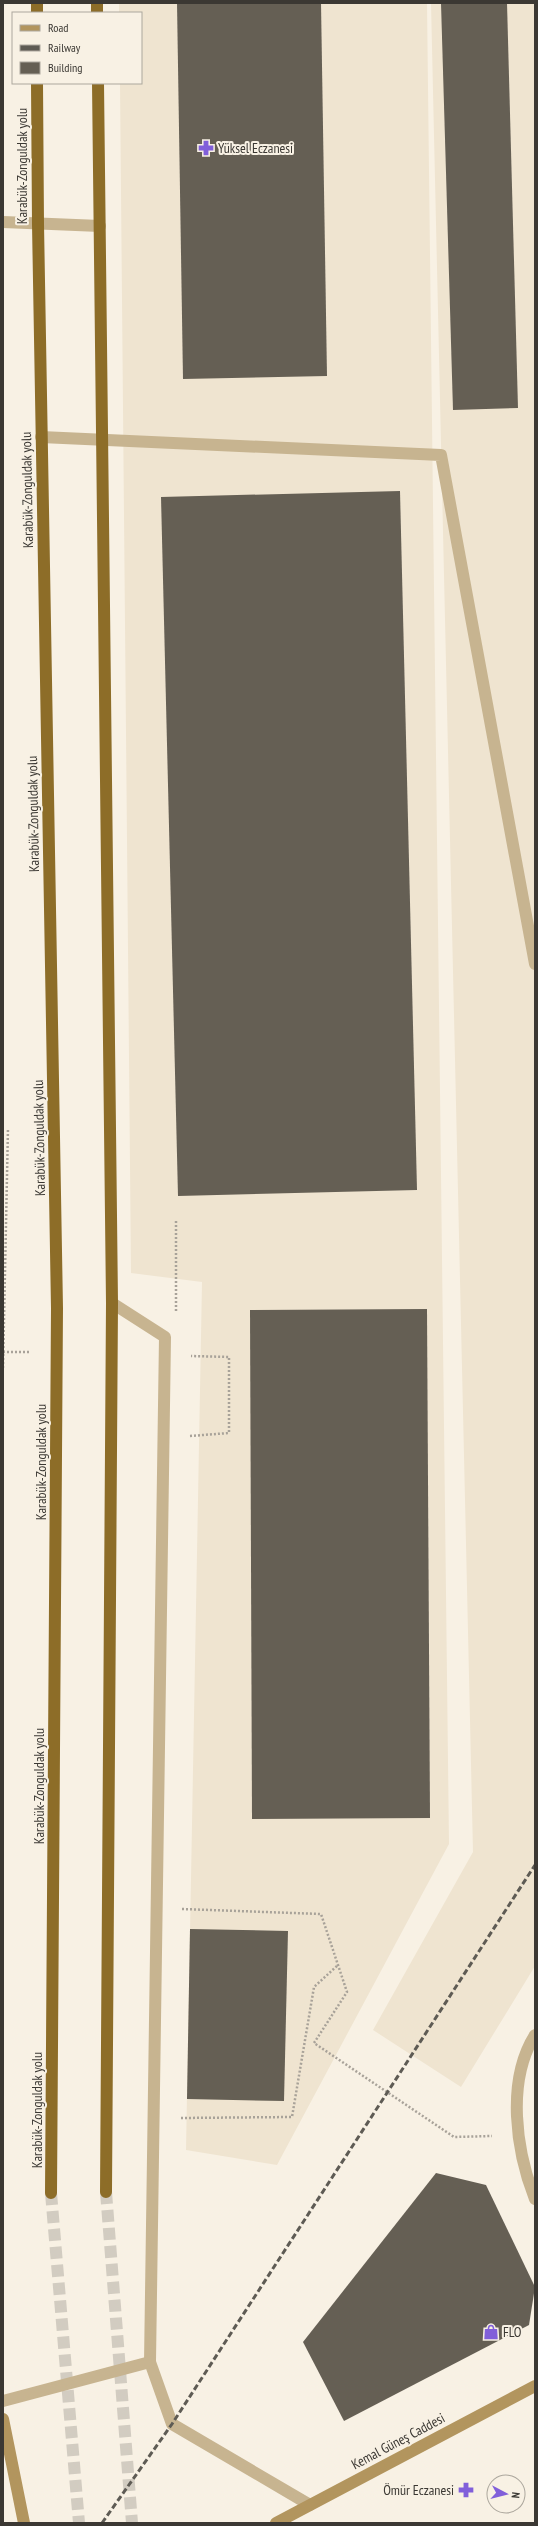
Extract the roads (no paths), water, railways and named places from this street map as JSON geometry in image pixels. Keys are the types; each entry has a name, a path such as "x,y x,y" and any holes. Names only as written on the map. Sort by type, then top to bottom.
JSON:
{"highway":[{"name":"Karabük-Zonguldak yolu","path":"37,84 41,437 57,1308 51,2192"},
{"path":"98,84 112,1304 106,2192"}],"street":[{"path":"3,222 100,226"},
{"path":"41,437 102,438 441,454 535,964"},
{"path":"112,1304 165,1337 150,2362 172,2424 310,2505"},
{"path":"535,2036 525,2051 520,2084 518,2134 528,2181 535,2199"},
{"path":"3,2401 150,2362"},
{"name":"Kemal Güneş Caddesi","path":"276,2523 535,2386"},
{"path":"3,2419 24,2523"}],"tunnel":[{"path":"106,2192 132,2523"},
{"path":"51,2193 79,2523"}],"railway":[{"path":"102,2523 172,2424 535,1865"}],"place":[{"name":"Yüksel Eczanesi","path":"206,148"},
{"name":"FLO","path":"491,2332"},
{"name":"Ömür Eczanesi","path":"466,2490"}]}
